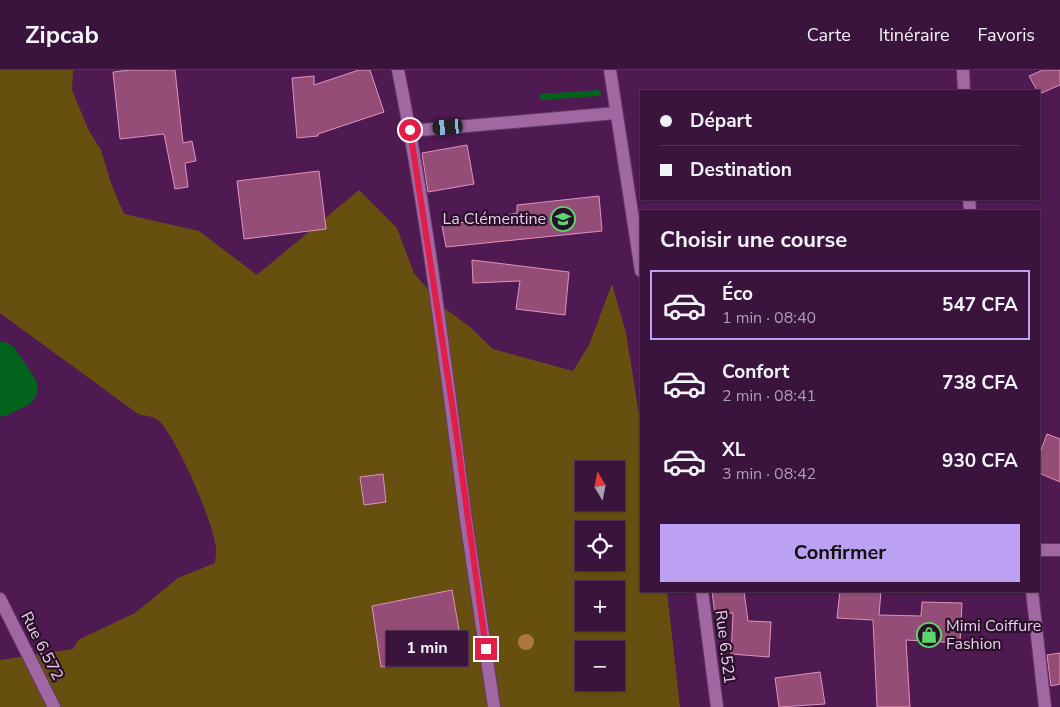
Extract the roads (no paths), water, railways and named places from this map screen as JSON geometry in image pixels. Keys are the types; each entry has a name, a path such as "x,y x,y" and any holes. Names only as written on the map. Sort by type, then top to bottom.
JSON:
{"street":[{"path":"398,70 410,130 454,417 466,519 494,707"},
{"path":"610,70 640,266"},
{"path":"963,70 964,90"},
{"path":"410,130 616,114"},
{"path":"1040,550 1060,550"},
{"name":"Rue 6.521","path":"702,592 717,707"},
{"path":"1032,592 1045,707"},
{"name":"Rue 6.572","path":"0,599 54,707"}],"waterway":[{"path":"542,97 598,93"},
{"path":"0,361 18,388 0,397"}],"place":[{"name":"La Clémentine","path":"563,219"},
{"name":"Mimi Coiffure Fashion","path":"929,635"}]}
